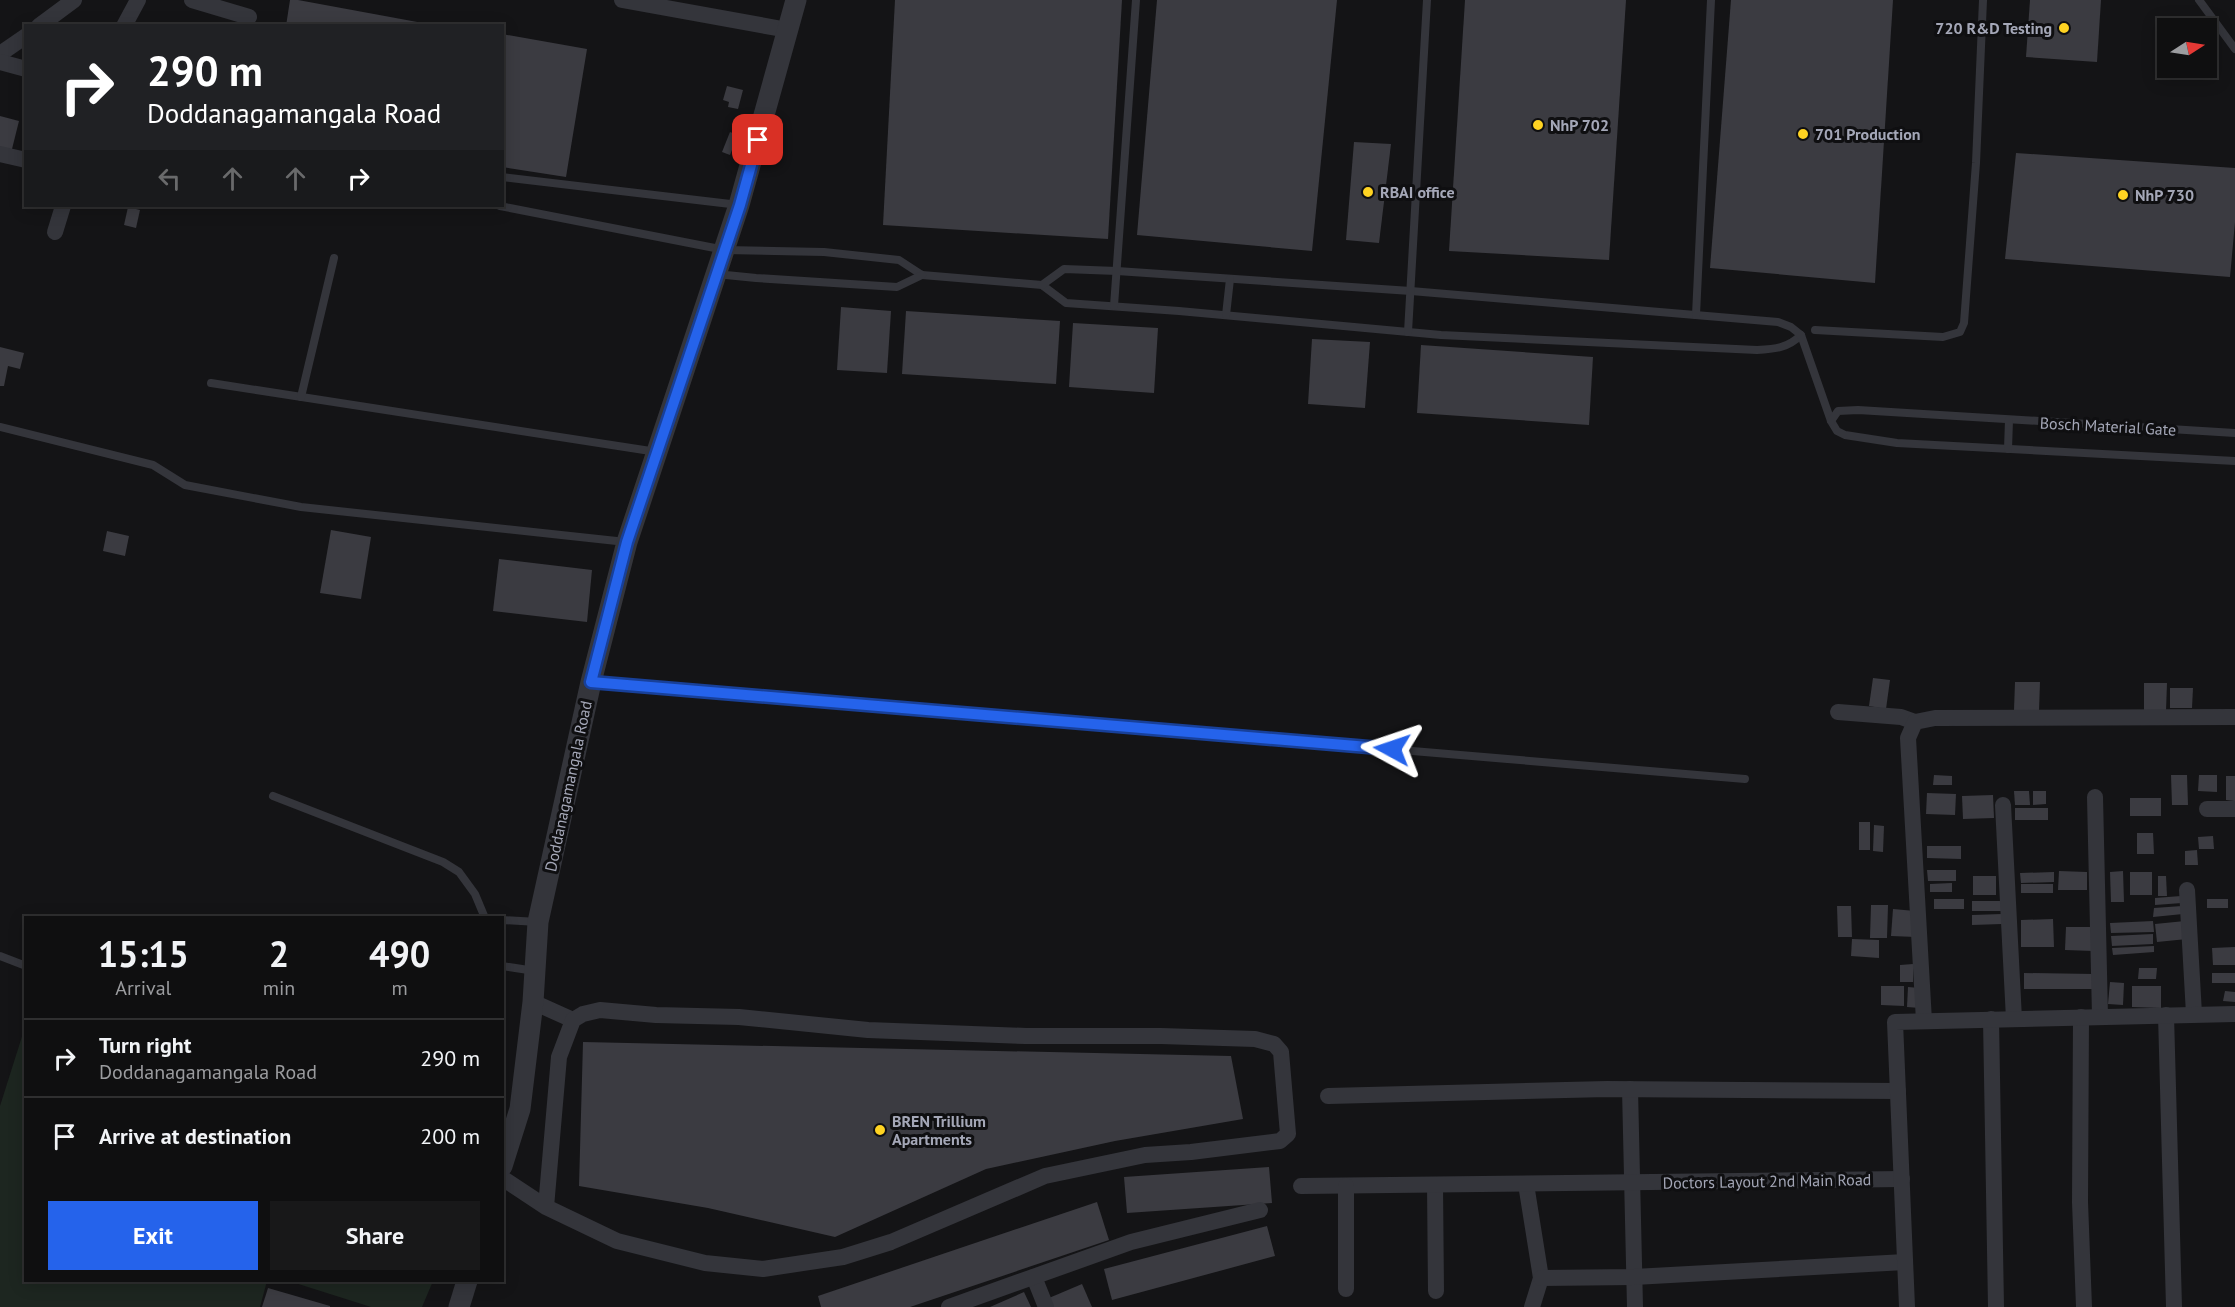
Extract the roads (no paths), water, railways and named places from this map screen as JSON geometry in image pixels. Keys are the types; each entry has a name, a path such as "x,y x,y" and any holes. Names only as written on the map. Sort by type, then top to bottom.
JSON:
{"street":[{"path":"42,24 72,0"},
{"path":"125,24 138,0"},
{"path":"192,0 249,17"},
{"path":"622,0 788,30"},
{"name":"Doddanagamangala Road","path":"504,1162 520,1109 533,1002 538,922 591,682 627,542 740,205 796,0"},
{"path":"0,54 24,37"},
{"path":"0,62 24,68"},
{"path":"0,154 24,160"},
{"path":"55,232 63,207"},
{"path":"1838,712 1901,717 1915,722 1935,718 2235,717"},
{"path":"1915,722 1908,738 1924,1021"},
{"path":"2095,797 2100,1016"},
{"path":"2002,805 2014,1019"},
{"path":"2207,809 2235,809"},
{"path":"2187,890 2194,1014"},
{"path":"533,1002 573,1020"},
{"path":"504,1166 546,1207 617,1241 705,1263 763,1269 843,1257 891,1242 1045,1176 1145,1155 1280,1141 1288,1134 1281,1052 1274,1044 1256,1040 1161,1036 1026,1036 868,1030 739,1017 656,1015 600,1010 583,1014 573,1020 559,1057 546,1207"},
{"path":"1907,1307 1895,1022 2235,1014"},
{"path":"2166,1015 2174,1307"},
{"path":"2081,1017 2080,1202 2084,1307"},
{"path":"1991,1019 1996,1307"},
{"path":"1328,1096 1630,1089 1898,1091"},
{"path":"1630,1089 1635,1307"},
{"name":"Doctors Layout 2nd Main Road","path":"1302,1186 1902,1179"},
{"path":"1526,1184 1541,1278 1532,1307"},
{"path":"1435,1185 1436,1291"},
{"path":"1346,1186 1346,1289"},
{"path":"949,1307 1131,1242 1260,1210"},
{"path":"1541,1278 1634,1277 1905,1262"},
{"path":"1034,1277 1046,1307"},
{"path":"459,1307 467,1282"}],"lane":[{"path":"1114,306 1136,0"},
{"path":"1408,332 1427,0"},
{"path":"1696,315 1711,0"},
{"path":"1815,330 1943,337 1960,332 1964,323 1975,174 1983,0"},
{"path":"2199,0 2235,49"},
{"path":"504,177 740,205"},
{"path":"504,207 725,250 824,252 899,260 922,275 1042,285 1066,303 1408,332 1757,350 1778,349 1792,344 1801,335"},
{"path":"301,397 334,258"},
{"path":"1042,285 1064,269 1117,271 1411,291 1778,322 1791,327 1801,335 1831,421 1837,431 1845,435 1897,443 2235,461"},
{"path":"716,274 897,287 922,275"},
{"path":"1226,315 1230,279"},
{"path":"211,383 657,452"},
{"name":"Bosch Material Gate","path":"1831,421 1838,411 1858,410 2235,433"},
{"path":"2008,449 2009,420"},
{"path":"0,427 153,465 185,486 301,507 627,542"},
{"path":"591,682 1745,779"},
{"path":"273,796 443,862 459,872 475,894 484,916"},
{"path":"504,920 538,922"},
{"path":"0,956 24,965"},
{"path":"504,966 535,971"}],"place":[{"name":"720 R&D Testing","path":"2064,28"},
{"name":"NhP 702","path":"1538,125"},
{"name":"701 Production","path":"1803,134"},
{"name":"RBAI office","path":"1368,192"},
{"name":"NhP 730","path":"2123,195"},
{"name":"BREN Trillium Apartments","path":"880,1130"}]}
